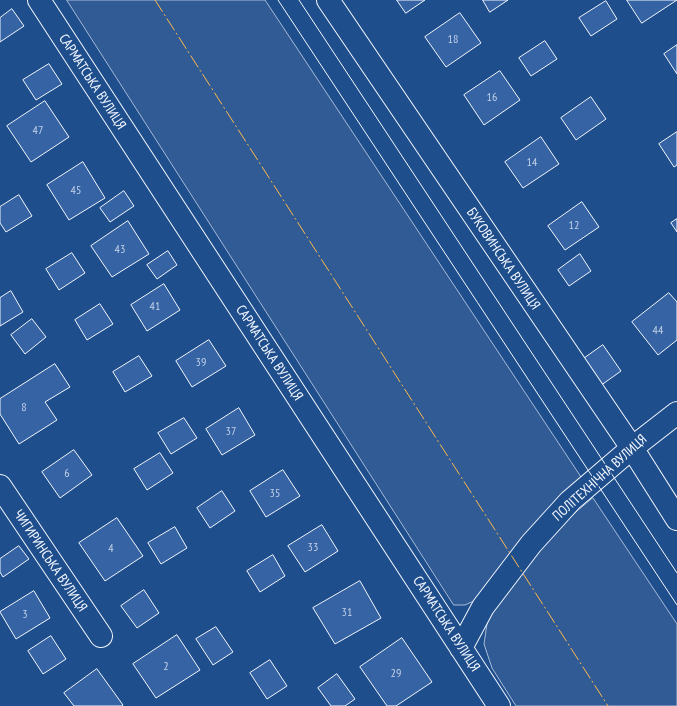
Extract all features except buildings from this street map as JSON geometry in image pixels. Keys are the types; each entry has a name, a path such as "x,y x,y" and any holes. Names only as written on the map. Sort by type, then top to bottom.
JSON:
{"street":[{"name":"САРМАТСЬКА ВУЛИЦЯ","path":"39,0 499,706"},
{"name":"БУКОВИНСЬКА ВУЛИЦЯ","path":"328,0 632,448 677,518"},
{"name":"ПОЛІТЕХНІЧНА ВУЛИЦЯ","path":"461,648 483,606 531,544 570,501 632,448 677,413"},
{"name":"ЧИГИРИНСЬКА ВУЛИЦЯ","path":"0,486 101,636"}],"shaded area":[{"path":"67,0 265,0 583,480 476,600 465,605 454,605"},
{"path":"593,498 677,624 677,706 516,706 492,668 484,644 488,617 535,553 577,511"}],"tram line":[{"path":"278,0 677,605"},
{"path":"299,0 677,573"}],"power":[{"path":"155,0 608,706"}]}
